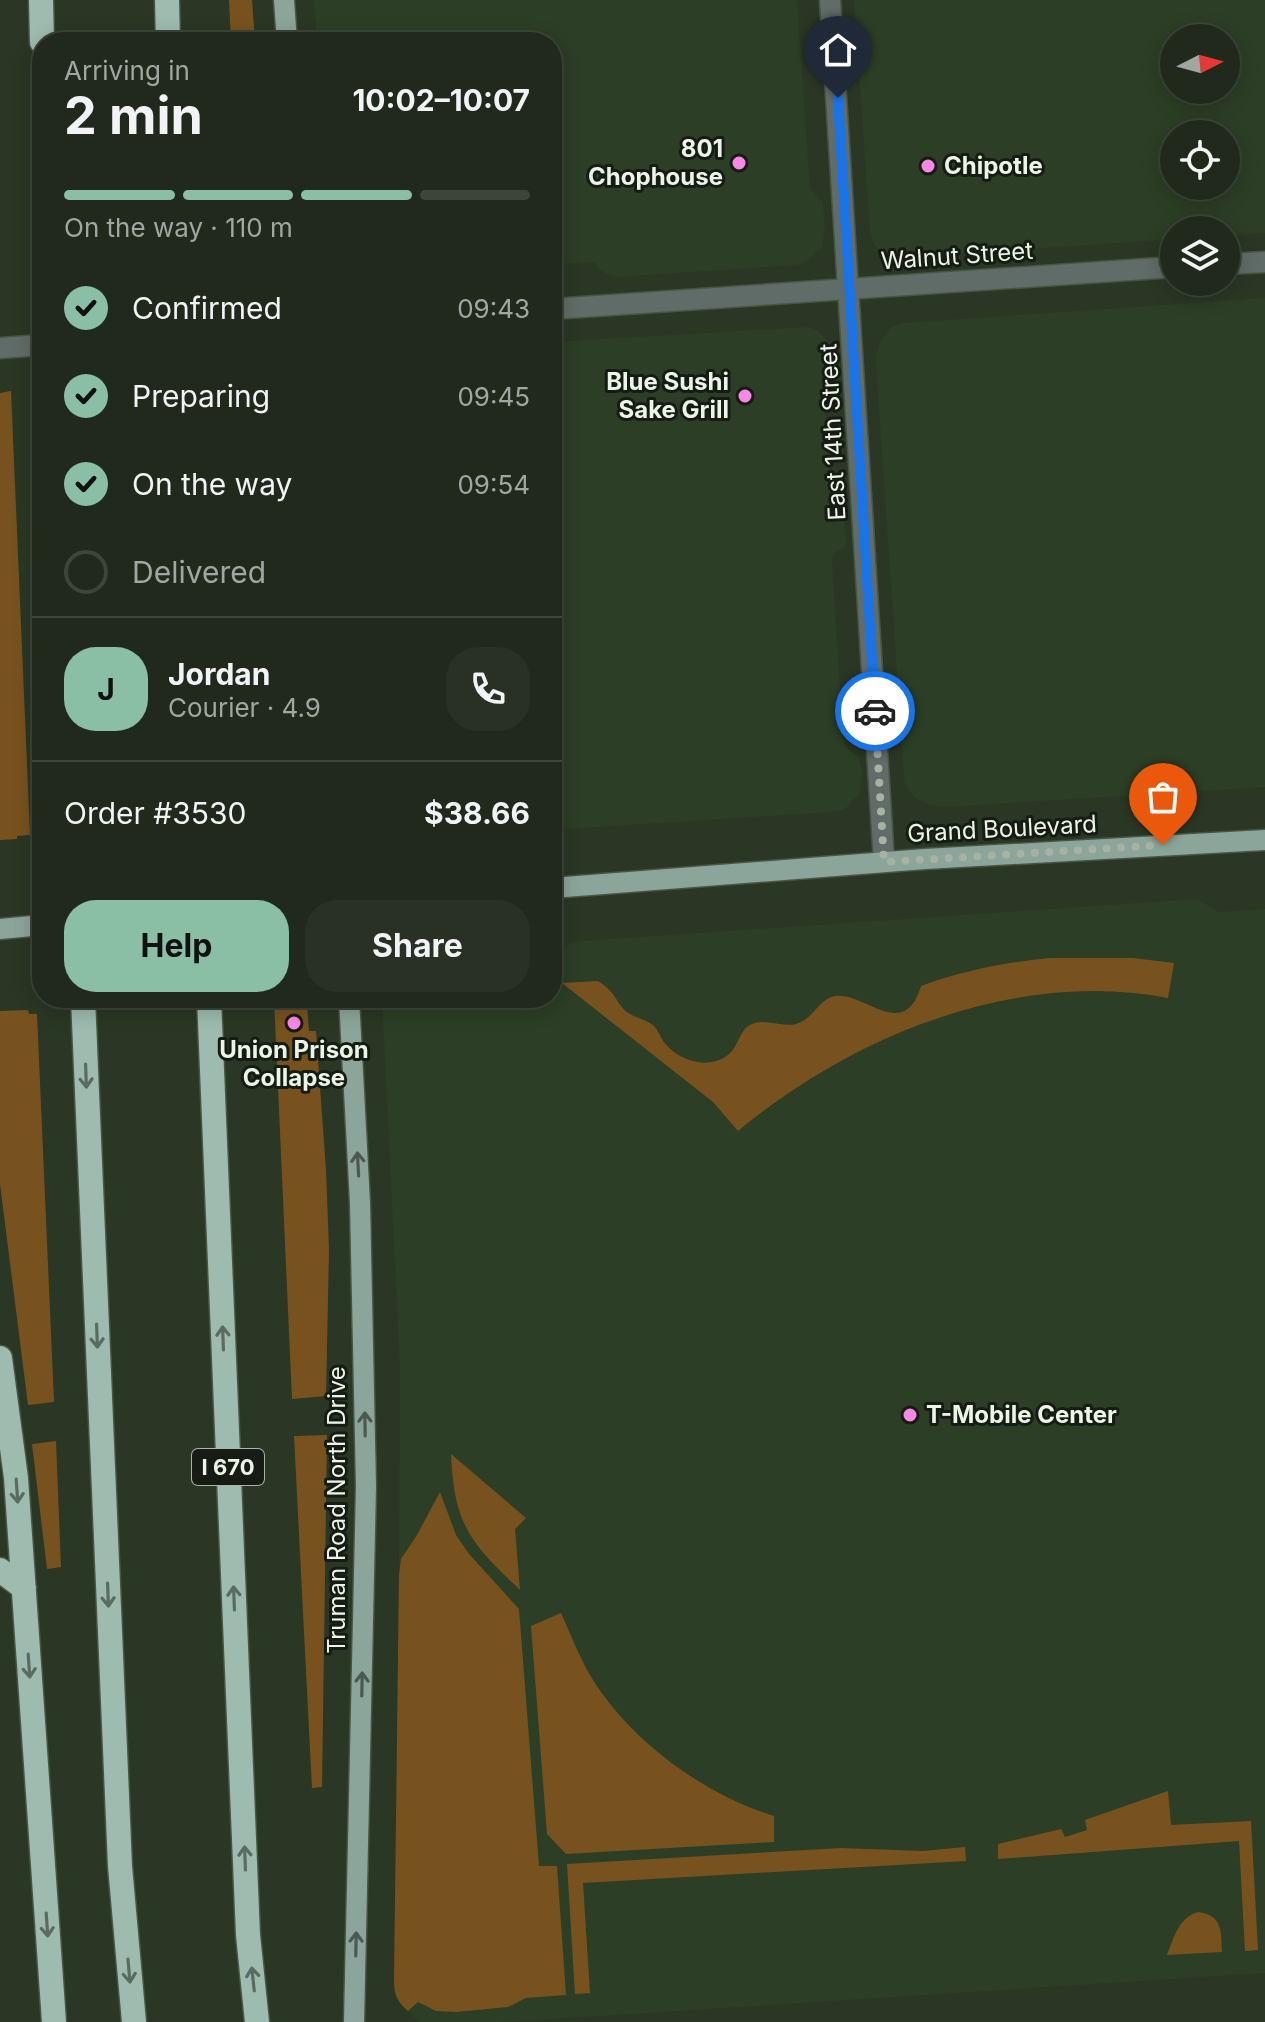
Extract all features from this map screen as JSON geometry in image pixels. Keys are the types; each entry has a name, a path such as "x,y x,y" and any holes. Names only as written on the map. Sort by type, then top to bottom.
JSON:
{"highway":[{"path":"41,0 42,32"},
{"path":"167,0 168,32"},
{"path":"83,1008 120,1866 134,2022"},
{"name":"I 670","path":"209,1008 247,1920 257,2022"},
{"path":"0,1358 16,1478 54,2022"},
{"path":"0,1570 24,1588"}],"main road":[{"path":"284,0 286,32"},
{"name":"Grand Boulevard","path":"562,887 884,862 1265,840"},
{"path":"0,929 32,926"},
{"name":"Truman Road North Drive","path":"350,1008 360,1203 366,1486 354,2022"}],"street":[{"name":"East 14th Street","path":"830,0 884,862"},
{"path":"1240,263 1265,262"},
{"name":"Walnut Street","path":"562,308 1160,268"},
{"path":"4,348 32,346"}],"shaded area":[{"path":"229,0 252,0 254,32 231,32"},
{"path":"314,0 797,0 810,189 823,203 825,226 822,247 806,262 797,265 618,277 605,273 595,262 562,264 562,32 316,32"},
{"path":"854,0 1265,0 1265,233 1240,235 1240,216 1160,216 1160,240 899,258 889,257 874,244 870,232"},
{"path":"1265,298 1265,787 946,807 919,800 912,795 904,777 876,365 881,340 891,327 904,323"},
{"path":"808,327 817,330 828,341 834,356 834,378 824,394 830,494 831,499 844,511 846,541 845,547 833,554 832,560 843,737 845,745 859,759 862,772 860,793 845,809 562,829 562,341"},
{"path":"11,391 30,835 0,840 0,393"},
{"path":"1197,899 1218,912 1265,909 1265,1973 499,2022 419,2022 398,2002 394,1992 400,1369 382,1008 562,1008 562,950 568,944"},
{"path":"1050,958 1133,958 1174,963 1168,998 1111,991 1053,993 996,1002 940,1018 885,1039 833,1066 738,1131 713,1102 562,983 598,981 627,1012 654,1026 676,1054 693,1061 709,1062 728,1055 748,1026 759,1022 796,1024 829,998 853,998 892,1013 903,1012 913,1003 921,986 985,968"},
{"path":"274,1008 307,1008 309,1031 316,1031 326,1170 329,1249 326,1396 292,1399"},
{"path":"28,1010 29,1014 37,1014 54,1402 28,1405 0,1184 0,1011"},
{"path":"327,1435 322,1787 312,1788 294,1436"},
{"path":"56,1441 61,1567 47,1569 32,1444"},
{"path":"451,1454 526,1518 515,1529 520,1590 489,1559 468,1531 456,1498"},
{"path":"440,1492 456,1535 469,1554 519,1609 539,1866 557,1866 566,1995 526,1998 508,2007 456,2012 436,2011 418,2002 408,2011 397,1998 394,1981 399,1575 401,1559"},
{"path":"561,1613 593,1680 628,1724 649,1745 697,1780 722,1795 774,1816 774,1842 566,1854 547,1834 531,1626"},
{"path":"1168,1791 1171,1825 1251,1821 1258,1950 1245,1951 1239,1841 998,1859 998,1844 1061,1829 1065,1837 1087,1830 1085,1820"},
{"path":"965,1847 966,1861 583,1883 590,1993 575,1994 567,1864 841,1848 923,1851"},
{"path":"1198,1912 1212,1917 1219,1926 1222,1952 1167,1955 1181,1924"}],"way so far":[{"path":"875,711 884,862 1163,845"}],"place":[{"name":"801 Chophouse","path":"739,163"},
{"name":"Chipotle","path":"928,166"},
{"name":"Blue Sushi Sake Grill","path":"745,396"},
{"name":"Union Prison Collapse","path":"294,1023"},
{"name":"T-Mobile Center","path":"910,1415"}],"route":[{"path":"838,98 875,711"}]}
